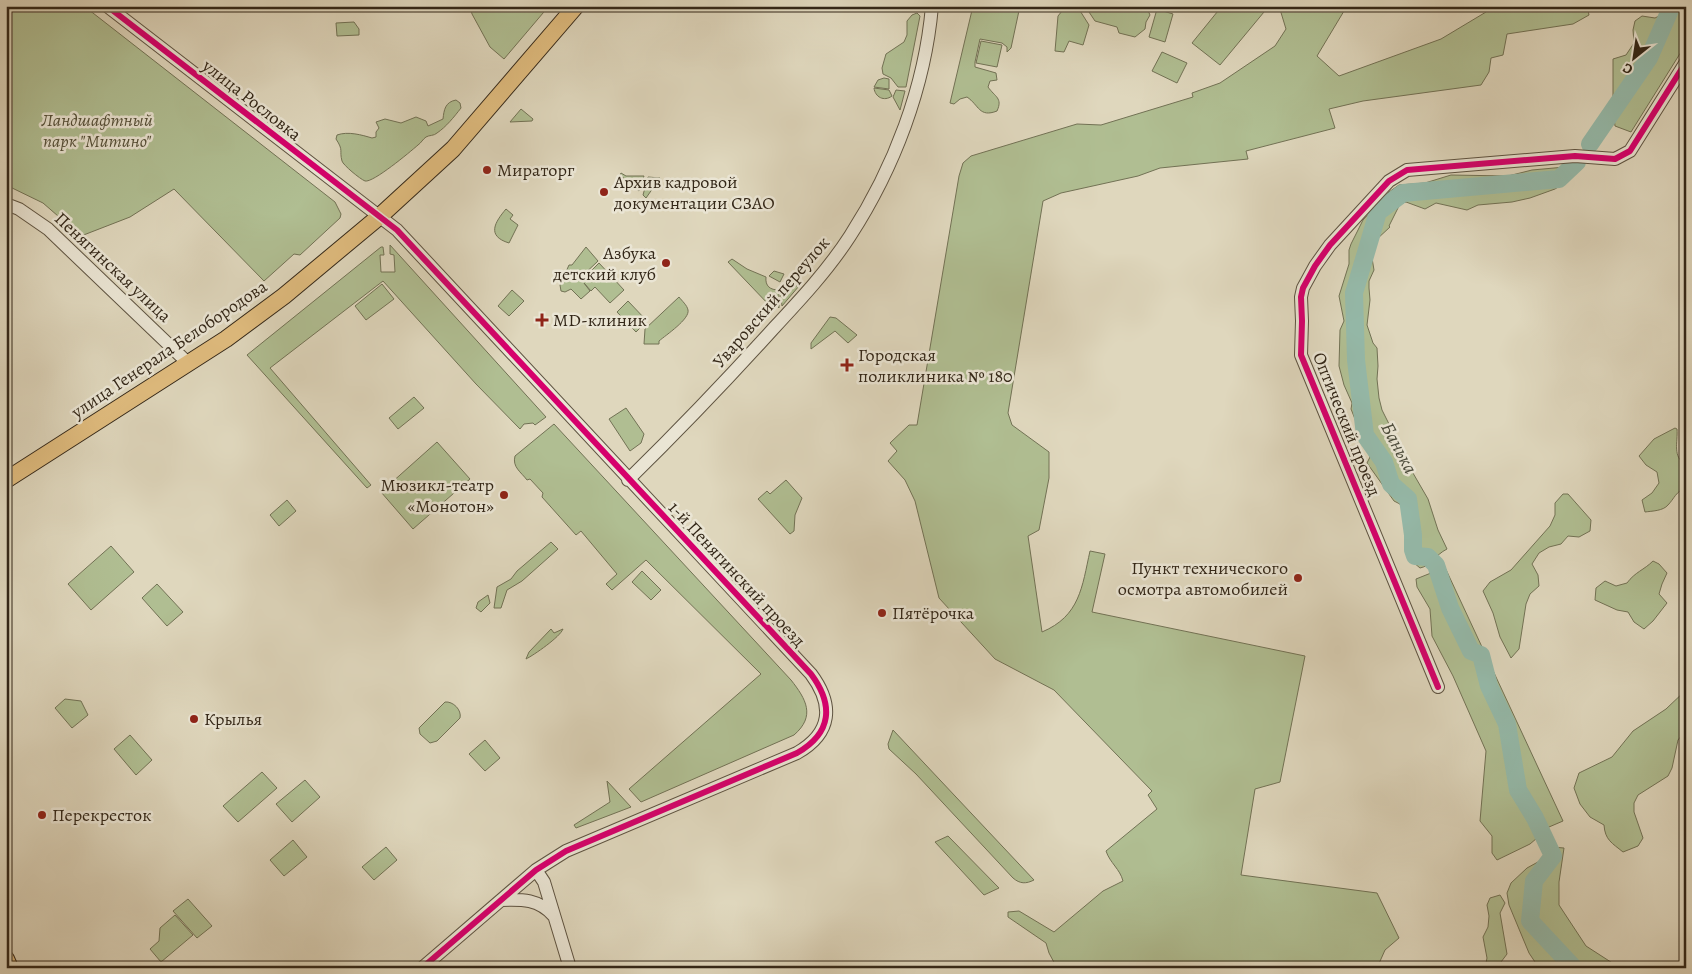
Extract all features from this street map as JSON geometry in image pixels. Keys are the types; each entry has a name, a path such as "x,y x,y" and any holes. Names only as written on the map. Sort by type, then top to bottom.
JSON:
{"main road":[{"name":"улица Генерала Белобородова","path":"6,480 189,364 260,314 380,216 452,149 576,6"},
{"path":"6,959 10,968"}],"street":[{"name":"улица Рословка","path":"107,6 380,216"},
{"name":"Уваровский переулок","path":"628,480 802,298 850,236 880,184 897,147 918,78 927,40 932,6"},
{"name":"Оптический проезд","path":"1438,687 1301,355 1301,297 1303,288 1315,266 1330,245 1389,181 1407,170 1575,156 1616,159 1630,152 1686,62"},
{"name":"Пенягинская улица","path":"6,204 19,209 48,229 189,364"},
{"name":"1-й Пенягинский проезд","path":"380,216 408,242 810,674 819,685 826,704 825,724 816,740 797,753 566,851 536,870 422,968"},
{"path":"536,870 544,882 570,968"},
{"path":"501,900 531,901 541,904 555,917"}],"green space":[{"name":"Ландшафтный парк \"Митино\"","path":"6,6 84,6 335,202 341,214 340,218 300,255 294,254 264,281 174,189 130,217 81,236 43,203 6,185"},
{"path":"470,6 549,6 504,59 490,47 472,14"},
{"path":"973,6 1020,6 1011,48 1007,52 1007,47 1002,43 980,39 975,67 996,73 997,80 990,81 988,87 999,100 999,107 997,111 991,113 980,110 967,97 960,99 954,104 950,103"},
{"path":"1066,6 1077,6 1089,25 1083,45 1069,41 1064,52 1055,51 1058,16"},
{"path":"1088,6 1146,6 1150,15 1145,29 1135,37 1119,33 1117,27 1095,21 1087,9"},
{"path":"1222,6 1257,6 1264,12 1220,65 1192,43"},
{"path":"1279,6 1347,6 1317,56 1339,76 1441,39 1486,12 1478,6 1587,6 1589,15 1573,24 1507,34 1503,55 1491,58 1489,72 1481,85 1363,101 1329,109 1335,128 1246,151 1248,159 1160,168 1138,176 1061,193 1043,201 1008,413 1012,425 1049,452 1049,478 1039,530 1028,536 1042,632 1055,625 1072,609 1081,588 1090,551 1105,554 1092,612 1305,656 1280,782 1255,789 1241,875 1377,893 1399,938 1385,950 1377,968 1057,968 1046,943 1008,917 1008,912 1019,911 1054,932 1103,891 1123,881 1106,851 1157,809 1148,795 1152,791 1054,690 995,659 939,598 915,501 905,480 888,461 897,451 890,443 909,425 917,425 959,176 963,163 971,156 1077,124 1101,125 1193,97 1192,93 1220,83 1275,46 1286,29"},
{"path":"1660,6 1686,6 1686,44 1631,132 1615,126 1613,110 1613,59 1626,55 1634,43 1633,30 1635,21 1642,16 1655,18 1661,15"},
{"path":"1157,9 1173,14 1165,42 1149,37"},
{"path":"917,13 920,16 906,87 898,87 891,78 883,74 882,68 886,54 904,42 907,35 907,21 912,15"},
{"path":"354,22 359,29 359,35 337,36 336,23"},
{"path":"981,41 1002,45 997,67 976,63"},
{"path":"1162,52 1187,63 1177,83 1152,71"},
{"path":"889,79 889,89 874,87 878,80"},
{"path":"874,88 889,90 892,96 886,99 880,98"},
{"path":"896,90 905,91 900,110 893,97"},
{"path":"456,100 460,103 461,108 447,125 436,134 426,137 400,160 376,177 365,181 345,166 342,161 341,148 336,139 337,135 350,133 372,138 376,137 376,132 379,128 376,122 385,119 401,123 416,117 426,121 428,126 443,119 447,105"},
{"path":"521,109 533,119 532,121 510,122"},
{"path":"1577,162 1566,182 1555,189 1530,198 1512,202 1478,205 1467,210 1436,203 1425,209 1406,202 1400,204 1390,227 1376,240 1372,258 1374,270 1369,281 1370,300 1367,325 1373,343 1377,348 1379,398 1382,410 1406,461 1428,499 1438,530 1447,549 1427,565 1420,568 1412,560 1408,551 1407,514 1403,507 1394,501 1367,463 1370,457 1351,409 1352,403 1344,385 1339,366 1340,330 1344,321 1339,296 1349,264 1351,244 1363,220 1389,192 1399,185 1425,183 1451,175 1508,176 1532,170 1565,167"},
{"path":"621,173 626,176 644,176 639,191 620,175"},
{"path":"648,177 660,178 646,198 643,195"},
{"path":"506,209 513,215 510,219 518,225 509,243 497,237 495,233 496,224"},
{"path":"390,245 546,417 535,425 533,423 524,424 520,429 476,384 383,281 270,368 371,485 367,488 247,355 381,247 383,247 384,255 380,255 381,272 395,272 394,255 390,254"},
{"path":"586,247 598,261 579,279 581,281 599,263 624,290 610,303 595,287 591,291 584,283 590,291 581,299 571,289 565,292 561,291 560,285 569,265 572,265"},
{"path":"732,259 747,269 766,277 766,283 769,287 779,290 779,308 775,304 770,306 728,262"},
{"path":"774,271 784,274 780,282 769,276"},
{"path":"382,284 394,299 366,320 355,306"},
{"path":"785,285 799,286 782,306 780,289"},
{"path":"512,290 524,301 509,316 498,306"},
{"path":"679,297 686,305 688,314 677,327 659,341 659,344 644,344 645,329"},
{"path":"628,301 647,321 636,332 617,312"},
{"path":"830,317 836,318 857,335 848,343 835,331 811,349 811,343"},
{"path":"414,397 424,408 398,429 389,418"},
{"path":"626,408 644,434 641,443 630,451 609,419"},
{"path":"554,424 791,680 801,694 807,714 801,728 794,735 641,802 629,789 761,674 646,560 612,590 606,584 617,574 581,531 576,535 542,497 543,493 530,479 527,480 518,469 514,460 515,456"},
{"path":"1675,428 1677,429 1677,454 1686,464 1686,488 1677,493 1666,507 1645,512 1642,500 1652,493 1659,483 1657,472 1646,465 1639,456 1654,439"},
{"path":"437,442 470,479 413,529 381,492"},
{"path":"786,480 802,498 795,515 794,531 790,534 758,499 767,491 770,494"},
{"path":"1563,494 1568,494 1591,520 1590,531 1579,537 1568,536 1561,544 1549,547 1539,553 1532,564 1538,575 1539,586 1530,594 1526,604 1519,649 1511,658 1500,637 1493,613 1483,591 1490,582 1511,570 1550,526 1555,515 1555,503"},
{"path":"287,500 296,511 279,526 270,515"},
{"path":"551,542 558,549 522,581 507,590 501,608 494,608 497,587 511,579 517,571"},
{"path":"111,546 134,572 91,610 68,584"},
{"path":"1442,561 1563,821 1542,830 1530,844 1497,860 1492,853 1492,836 1480,821 1486,751 1453,676 1432,636 1430,609 1417,587 1416,579 1441,569"},
{"path":"1653,561 1659,564 1667,573 1659,594 1667,603 1644,629 1634,622 1628,612 1617,610 1595,600 1596,588 1605,581 1616,586 1627,583"},
{"path":"642,571 661,590 651,600 632,582"},
{"path":"157,584 183,612 167,626 142,598"},
{"path":"488,595 490,603 481,612 476,608 478,602"},
{"path":"551,629 554,633 563,629 552,641 526,659 529,652"},
{"path":"1686,690 1686,730 1678,740 1672,768 1668,776 1638,795 1634,803 1634,812 1643,838 1638,846 1623,852 1608,838 1604,825 1590,817 1580,804 1574,788 1579,773 1612,757 1633,731 1666,709"},
{"path":"65,699 81,701 88,715 72,728 55,708"},
{"path":"445,702 451,703 456,707 460,712 460,718 437,741 430,743 420,734 419,728"},
{"path":"893,730 1034,880 1023,883 1013,878 916,774 889,749 888,744"},
{"path":"130,735 152,760 136,775 114,749"},
{"path":"485,740 500,758 485,771 469,754"},
{"path":"262,772 277,788 238,822 223,806"},
{"path":"305,780 320,797 292,822 276,804"},
{"path":"607,781 631,807 576,828 574,825 610,802"},
{"path":"948,836 999,888 984,895 935,842"},
{"path":"293,840 307,857 284,876 270,860"},
{"path":"386,847 397,860 374,880 362,867"},
{"path":"1552,847 1564,848 1559,882 1559,905 1586,946 1617,966 1624,968 1539,968 1529,953 1509,905 1507,893 1511,883 1527,868 1547,857"},
{"path":"1500,895 1505,903 1500,913 1507,954 1501,962 1501,968 1485,968 1487,958 1483,937 1488,927 1487,905 1490,898"},
{"path":"188,899 212,926 197,938 173,911"},
{"path":"175,915 193,935 161,962 150,949 159,941 160,928"}],"waterway":[{"name":"Банька","path":"1590,144 1649,58 1670,6"},
{"name":"Банька","path":"1574,968 1530,921 1534,881 1553,856 1535,818 1518,790 1507,724 1489,686 1481,655 1471,651 1450,608 1436,565 1428,557 1415,556 1408,499 1391,484 1384,462 1365,435 1356,360 1354,293 1378,212 1403,193 1559,179 1577,162"}],"cycle path":[{"path":"107,6 397,230 811,674 823,697 826,707 826,718 817,737 809,745 797,753 566,851 536,870 422,968"},
{"path":"1438,687 1301,355 1301,297 1303,288 1315,266 1330,245 1389,181 1407,170 1575,156 1615,159 1630,151 1686,62"}],"place":[{"name":"Мираторг","path":"487,170"},
{"name":"Архив кадровой документации СЗАО","path":"604,192"},
{"name":"Азбука детский клуб","path":"666,263"},
{"name":"MD-клиник","path":"542,320"},
{"name":"Городская поликлиника № 180","path":"847,365"},
{"name":"Мюзикл-театр «Монотон»","path":"504,495"},
{"name":"Пункт технического осмотра автомобилей","path":"1298,578"},
{"name":"Пятёрочка","path":"882,613"},
{"name":"Крылья","path":"194,719"},
{"name":"Перекресток","path":"42,815"}]}
